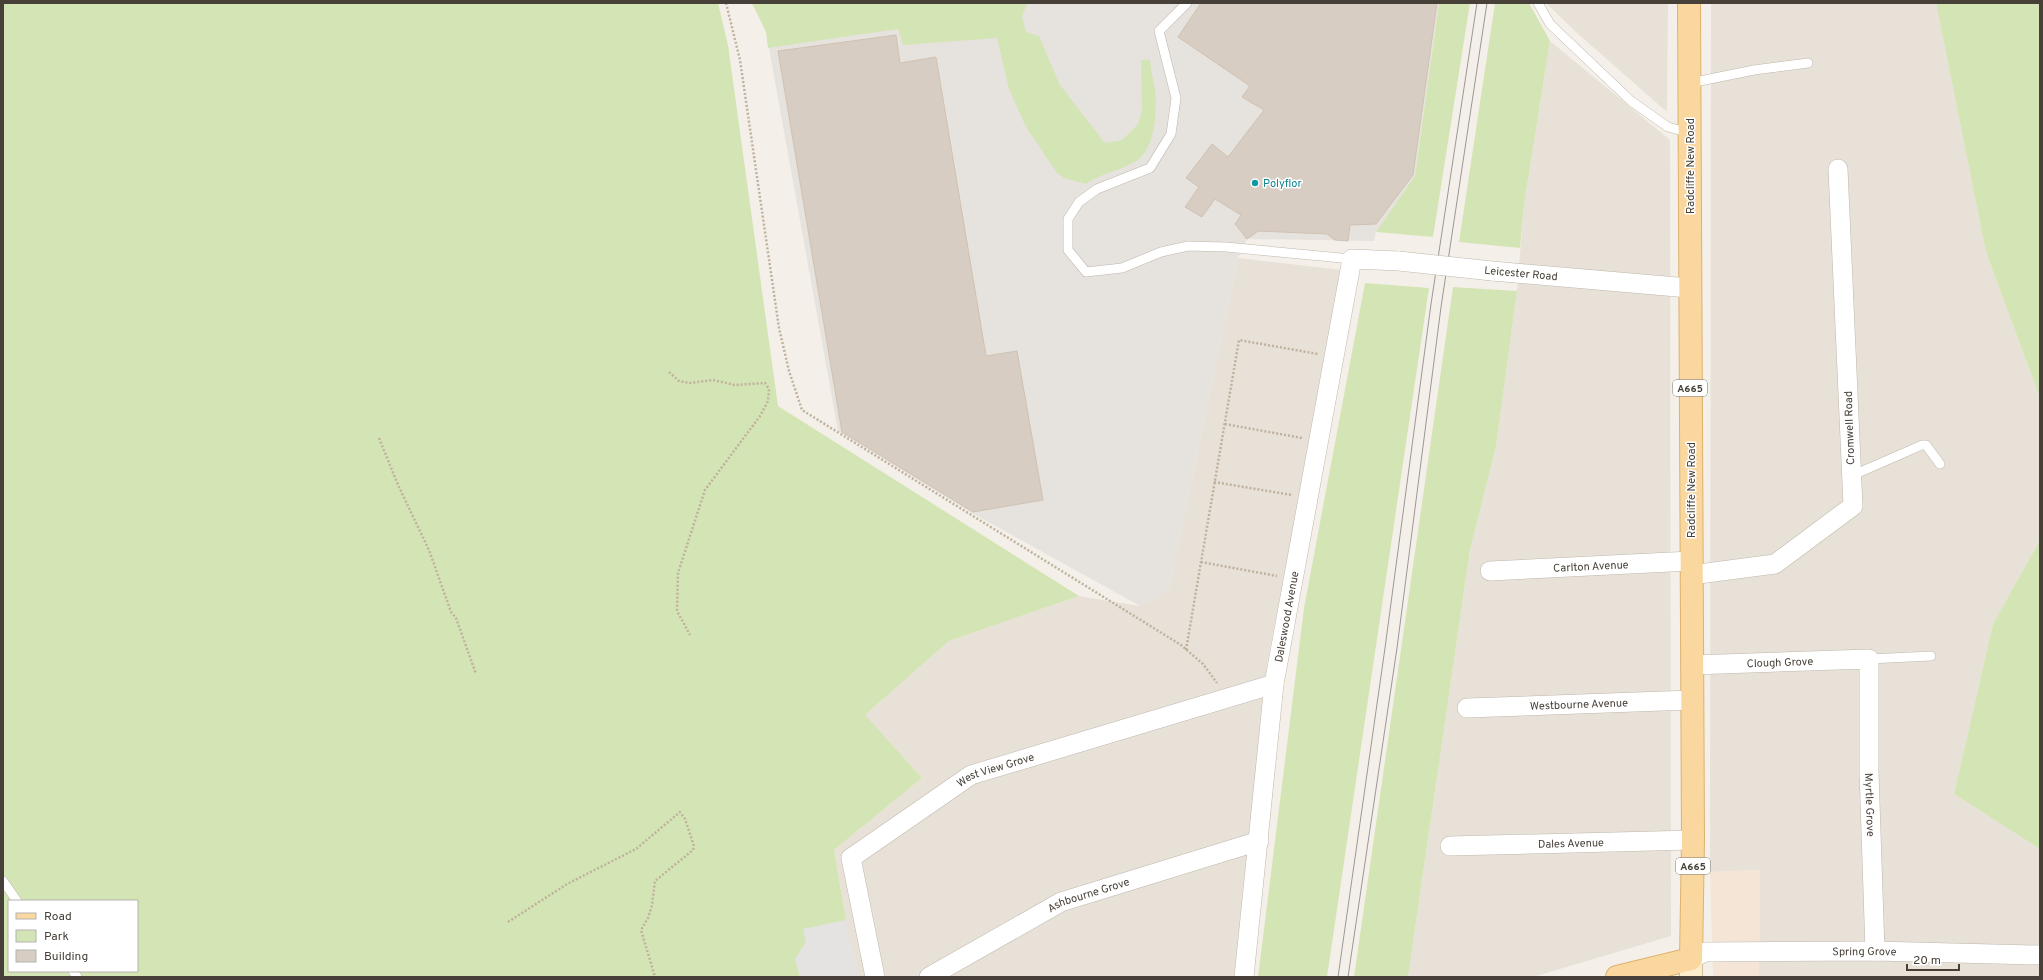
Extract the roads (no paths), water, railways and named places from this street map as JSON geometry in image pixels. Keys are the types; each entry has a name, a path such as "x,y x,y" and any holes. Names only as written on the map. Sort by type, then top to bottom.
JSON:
{"main road":[{"name":"Radcliffe New Road","path":"1689,3 1689,288 1693,840 1691,968"},
{"path":"1616,977 1691,968"}],"street":[{"name":"Cromwell Road","path":"1691,568 1775,564 1852,506 1838,168"},
{"name":"Leicester Road","path":"1352,259 1399,261 1492,271 1689,288"},
{"name":"Daleswood Avenue","path":"1244,977 1274,684 1352,259"},
{"name":"Carlton Avenue","path":"1490,571 1691,568"},
{"name":"Clough Grove","path":"1692,665 1869,659"},
{"name":"Myrtle Grove","path":"1869,659 1869,772 1875,951"},
{"name":"West View Grove","path":"875,977 851,858 971,775 1274,684"},
{"name":"Westbourne Avenue","path":"1467,708 1691,700"},
{"name":"Dales Avenue","path":"1450,846 1693,840"},
{"name":"Ashbourne Grove","path":"930,977 1061,902 1259,841"},
{"name":"Spring Grove","path":"1691,968 1705,952 1875,951 2039,955"}],"lane":[{"path":"1187,3 1159,31 1176,98 1171,134 1150,168 1097,189 1079,202 1068,219 1068,250 1086,272 1122,268 1161,252 1188,246 1226,247 1352,259"},
{"path":"1538,3 1550,24 1631,101 1668,127 1690,133"},
{"path":"1690,83 1754,70 1808,63"},
{"path":"1851,476 1922,445 1926,445 1930,448 1940,464"},
{"path":"1869,659 1931,656"},
{"path":"3,881 16,900"}],"tram line":[{"path":"1338,977 1385,648 1431,304 1477,3"},
{"path":"1348,977 1397,648 1441,307 1487,3"}],"place":[{"name":"Polyflor","path":"1255,183"}]}
